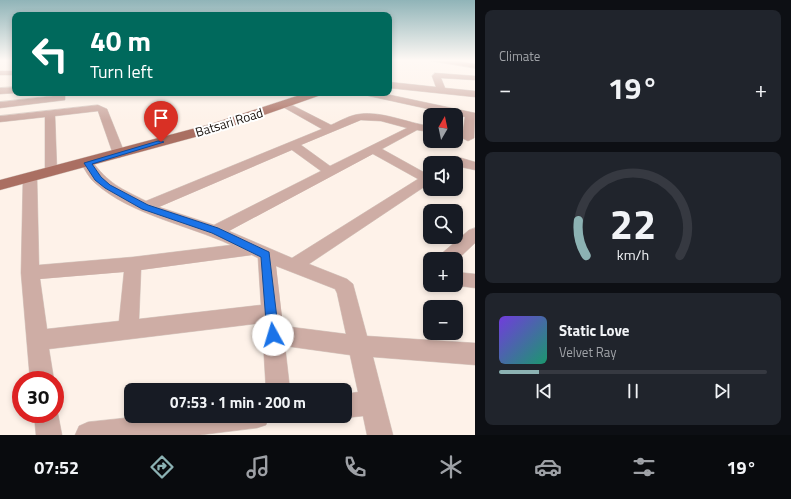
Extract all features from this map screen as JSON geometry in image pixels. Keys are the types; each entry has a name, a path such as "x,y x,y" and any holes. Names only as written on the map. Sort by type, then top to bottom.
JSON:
{"main road":[{"name":"Batsari Road","path":"0,185 87,163 216,127 286,105 309,96"}],"street":[{"path":"438,80 442,91"},
{"path":"392,85 475,94"},
{"path":"0,91 12,90"},
{"path":"0,105 63,96"},
{"path":"51,172 53,113 63,96"},
{"path":"383,96 473,115 471,139"},
{"path":"286,105 330,129"},
{"path":"0,119 93,108 102,109 119,154"},
{"path":"145,207 359,117 370,116 423,128"},
{"path":"215,231 416,127"},
{"path":"293,145 329,171"},
{"path":"372,149 423,175"},
{"path":"463,162 475,166"},
{"path":"87,163 98,179 108,187 145,207 215,231 259,252 341,284 346,290 380,435"},
{"path":"30,178 30,274 41,371"},
{"path":"294,265 423,182"},
{"path":"455,252 475,234"},
{"path":"30,274 259,252"},
{"path":"259,252 271,313 277,383"},
{"path":"128,329 133,264"},
{"path":"463,280 475,281"},
{"path":"38,340 271,313"},
{"path":"273,335 359,346 475,354"},
{"path":"352,405 372,403"},
{"path":"47,423 48,435"},
{"path":"88,435 195,423"}],"route":[{"path":"161,142 87,163 98,179 108,187 145,207 215,231 266,255 273,335"}]}
